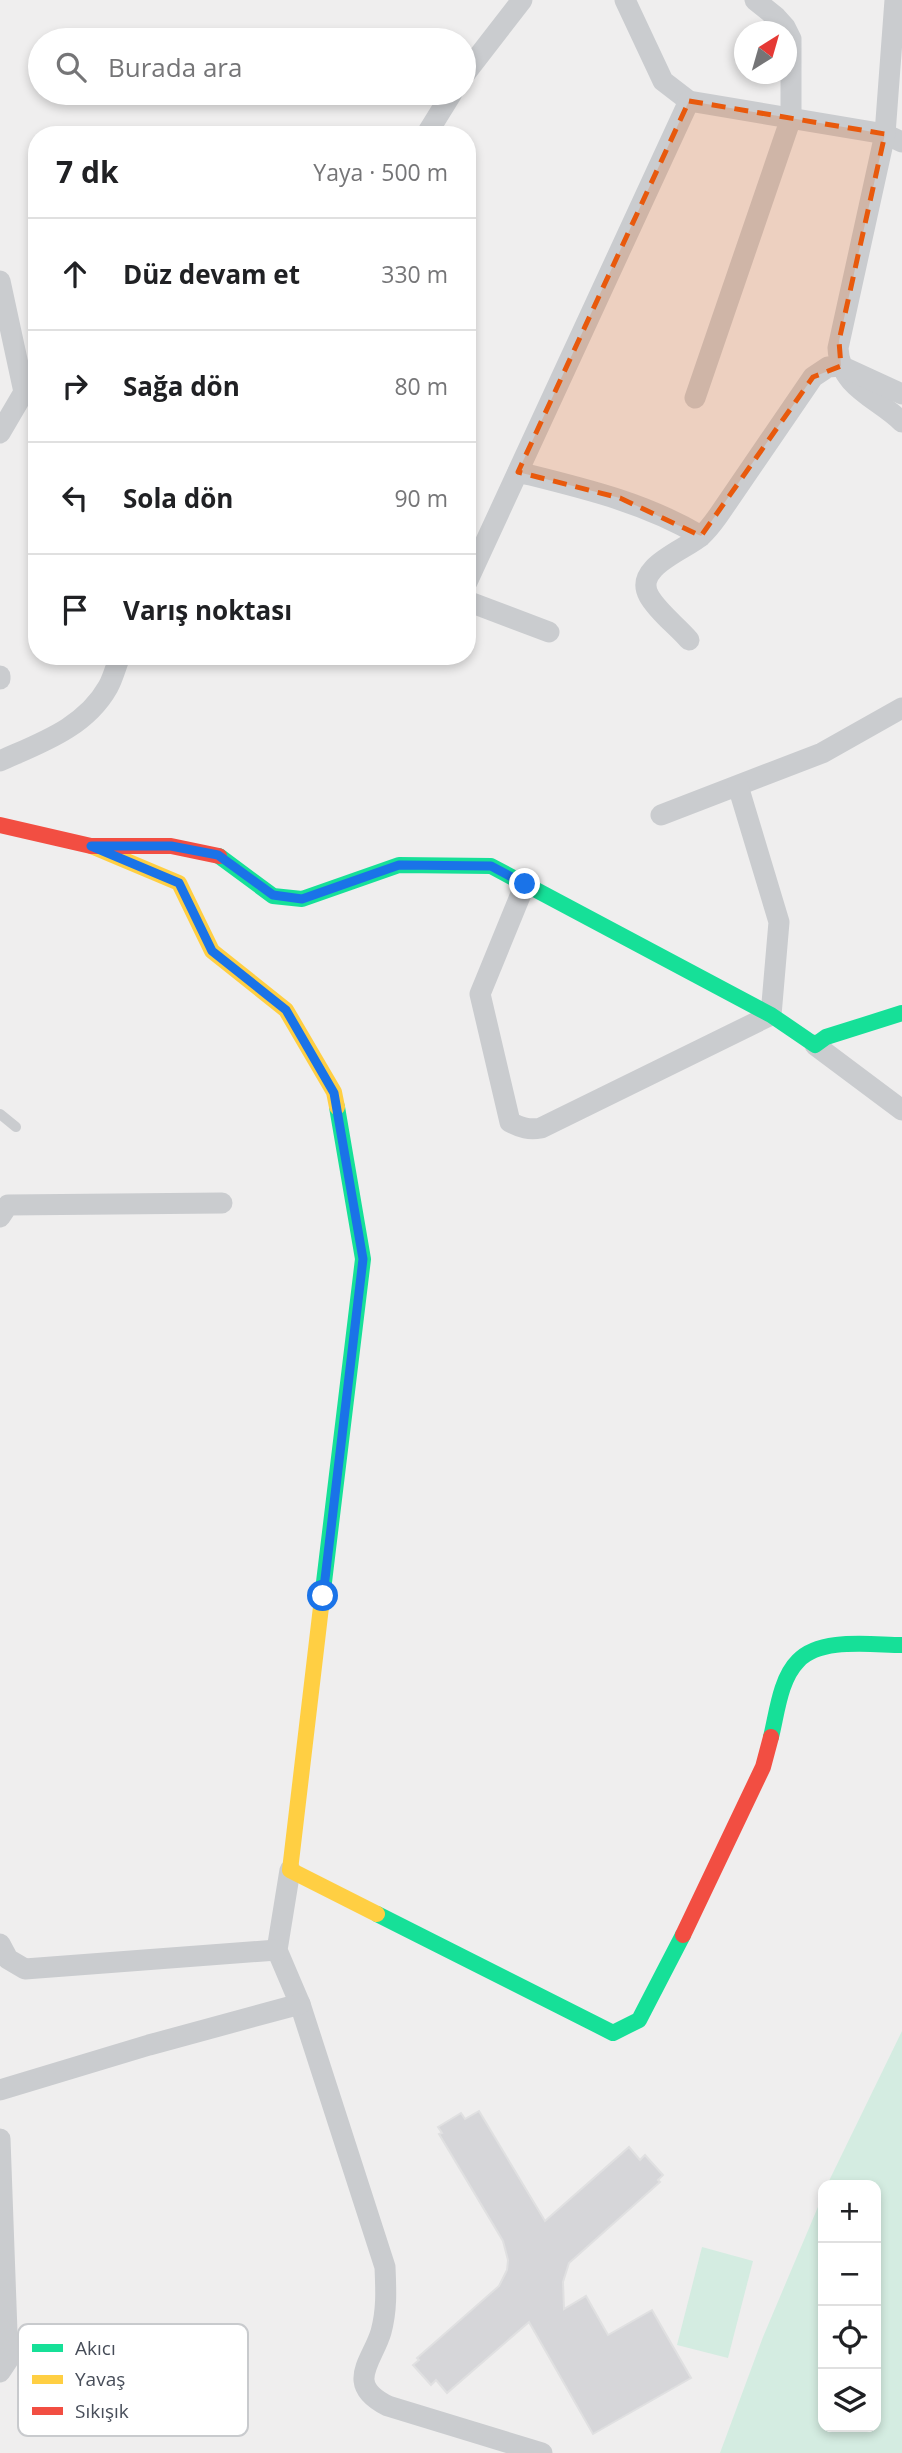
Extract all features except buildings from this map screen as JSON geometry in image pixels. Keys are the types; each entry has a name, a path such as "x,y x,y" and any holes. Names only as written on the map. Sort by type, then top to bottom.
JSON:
{"street":[{"path":"476,59 522,0"},
{"path":"695,398 791,118 791,39 776,17 755,0"},
{"path":"895,0 893,138 839,341 841,366 851,383 902,422"},
{"path":"630,1 663,81 689,101 893,138"},
{"path":"476,563 689,101"},
{"path":"432,126 445,105"},
{"path":"0,281 24,392 0,433"},
{"path":"689,640 649,597 646,584 651,571 701,536 718,516 813,377 828,367 841,366 902,394"},
{"path":"518,472 620,498 671,519 701,536"},
{"path":"476,604 548,632"},
{"path":"0,761 56,736 82,719 97,704 109,686 117,665"},
{"path":"661,815 822,752 902,708"},
{"path":"738,786 779,922 771,1015"},
{"path":"0,825 91,846 179,883 212,951 286,1010 334,1093 363,1259 290,1870 277,1950 300,2004 385,2267 387,2302 380,2335 365,2365 366,2385 371,2394 388,2406 542,2453"},
{"path":"91,846 171,846 218,855 273,895 302,899 399,865 491,866 771,1015 902,1110"},
{"path":"525,884 480,994 510,1122 520,1128 541,1128 771,1015"},
{"path":"815,1045 826,1037 902,1013"},
{"path":"0,1217 8,1205 222,1203"},
{"path":"290,1870 613,2033 639,2020 683,1935 763,1768 785,1683 798,1660 826,1645 902,1645"},
{"path":"0,1944 8,1959 25,1969 277,1950"},
{"path":"0,2090 149,2045 300,2004"},
{"path":"0,2139 8,2360 0,2372"}],"lane":[{"path":"0,1114 16,1127"}],"highlighted area":[{"path":"689,101 885,134 839,341 841,366 813,377 701,536 620,498 518,472"}],"green space":[{"path":"902,2031 902,2453 720,2453 763,2337 818,2207 818,2432 881,2432 881,2180 829,2180"},
{"path":"702,2247 753,2261 728,2358 677,2345"}],"traffic: fast":[{"path":"219,856 273,896 302,899 399,865 491,866 771,1015 815,1045 826,1037 902,1013"},
{"path":"321,1607 363,1259 337,1107"},
{"path":"771,1737 787,1677 798,1661 808,1653 833,1645 902,1645"},
{"path":"377,1914 613,2033 639,2020 683,1935"}],"traffic: slow":[{"path":"91,846 179,883 212,951 286,1010 334,1092 337,1107"},
{"path":"321,1607 290,1870 377,1914"}],"traffic: jam":[{"path":"0,825 91,846 171,846 219,856"},
{"path":"683,1935 763,1767 771,1737"}],"route":[{"path":"323,1596 363,1259 334,1093 286,1010 212,951 179,883 91,846 171,846 218,855 273,895 302,899 399,865 491,866 525,884"}]}
